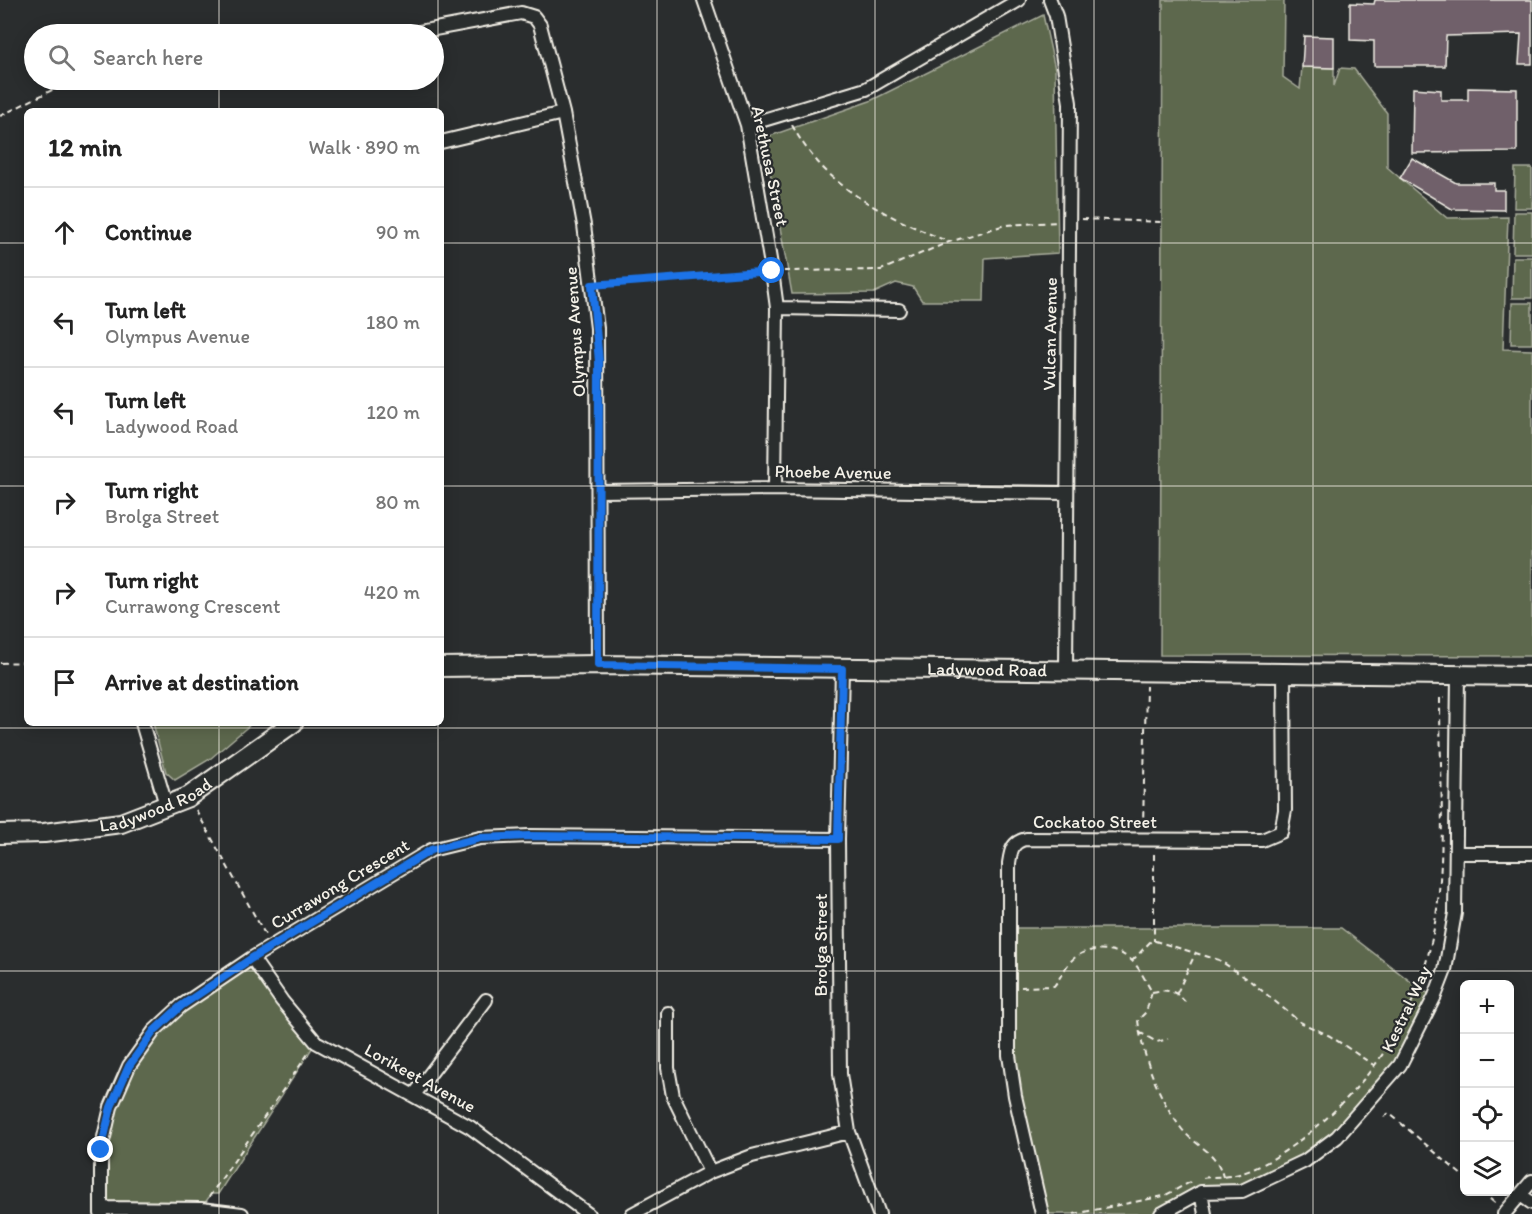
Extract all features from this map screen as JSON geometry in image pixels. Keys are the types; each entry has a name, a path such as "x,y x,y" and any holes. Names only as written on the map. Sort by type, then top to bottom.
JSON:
{"street":[{"name":"Arethusa Street","path":"704,0 747,126 772,271 777,308 776,489"},
{"path":"747,126 866,89 1018,0"},
{"name":"Vulcan Avenue","path":"1050,0 1056,16 1070,103 1066,671"},
{"name":"Olympus Avenue","path":"444,27 521,13 534,17 540,25 563,113 584,225 599,362 598,665"},
{"path":"444,141 563,113"},
{"path":"777,308 899,310"},
{"name":"Phoebe Avenue","path":"598,491 776,489 1066,493"},
{"name":"Ladywood Road","path":"444,667 598,665 1532,676"},
{"name":"Brolga Street","path":"842,669 838,839 840,1074 849,1132 879,1214"},
{"name":"Cockatoo Street","path":"1042,1214 1009,1055 1009,863 1011,848 1018,841 1026,839 1262,840 1281,832 1285,810 1284,673"},
{"name":"Kestral Way","path":"1161,1214 1201,1192 1242,1191 1305,1161 1337,1137 1400,1065 1435,996 1445,970 1455,914 1458,676"},
{"path":"143,726 166,806"},
{"name":"Ladywood Road","path":"0,834 44,833 121,823 188,797 289,726"},
{"name":"Currawong Crescent","path":"101,1211 101,1150 111,1107 129,1066 154,1031 181,1006 252,958 431,850 480,838 635,836 838,839"},
{"path":"1457,852 1532,853"},
{"name":"Lorikeet Avenue","path":"252,958 282,1001 316,1042 470,1127 588,1214"},
{"path":"414,1095 486,1000"},
{"path":"668,1013 668,1068 673,1096 710,1172"},
{"path":"632,1214 710,1172 752,1156 849,1132"},
{"path":"1505,1213 1527,1199 1532,1181"},
{"path":"1201,1192 1205,1214"},
{"path":"101,1211 201,1209 242,1214"}],"path":[{"path":"0,116 52,90"},
{"path":"787,114 802,143 838,185 902,222 949,242"},
{"path":"592,285 772,271 881,270 949,242 1005,225 1070,220 1162,222"},
{"path":"0,663 24,662"},
{"path":"1132,961 1154,941 1154,854 1143,840 1146,671"},
{"path":"1074,1214 1164,1196 1190,1181 1223,1177 1248,1170 1312,1131 1341,1105 1375,1066 1401,1027 1423,978 1433,938 1441,883 1440,697 1458,697"},
{"path":"188,797 272,947"},
{"path":"1154,941 1196,951 1219,960 1249,980 1300,1022 1330,1036 1375,1066"},
{"path":"1009,987 1054,986 1065,968 1078,955 1097,949 1121,953 1132,961 1152,992 1146,1012 1138,1020 1139,1032 1161,1095 1182,1130 1210,1151 1223,1177"},
{"path":"1177,993 1196,951"},
{"path":"1152,992 1165,989 1177,993 1185,1002"},
{"path":"1139,1032 1158,1042 1168,1039"},
{"path":"201,1209 316,1042"},
{"path":"1384,1117 1389,1113 1460,1174"},
{"path":"1487,1196 1505,1213"}],"green space":[{"path":"1163,0 1284,0 1283,77 1300,89 1302,67 1334,68 1334,86 1340,68 1354,69 1387,113 1387,167 1447,218 1508,217 1503,349 1532,350 1532,656 1160,655"},
{"path":"1043,15 1055,69 1058,253 985,258 984,301 922,301 913,287 896,283 874,293 792,294 764,138 870,101"},
{"path":"1515,168 1532,168 1532,208 1514,208"},
{"path":"1514,212 1532,212 1532,253 1513,253"},
{"path":"1513,257 1532,257 1532,298 1512,298"},
{"path":"1512,303 1532,303 1532,344 1511,344"},
{"path":"154,726 248,726 210,759 175,780 166,772"},
{"path":"1008,928 1341,928 1423,991 1435,996 1400,1065 1337,1137 1263,1183 1215,1191 1161,1214 1042,1214 1015,1096"},
{"path":"252,958 316,1042 218,1194 211,1194 201,1209 101,1208 111,1107 154,1031"}],"building":[{"path":"1375,0 1532,0 1532,64 1519,64 1521,34 1446,36 1445,66 1374,66 1374,41 1350,40 1350,3 1374,4"},
{"path":"1304,36 1334,37 1334,68 1302,67"},
{"path":"1413,88 1441,90 1441,100 1468,100 1468,88 1517,89 1517,152 1412,153"},
{"path":"1412,158 1456,183 1494,183 1494,190 1504,190 1504,210 1452,209 1400,178"}],"route":[{"path":"101,1150 111,1107 129,1066 154,1031 181,1006 252,958 431,850 480,838 529,836 838,839 842,669 598,665 599,362 592,285 772,271"}]}
